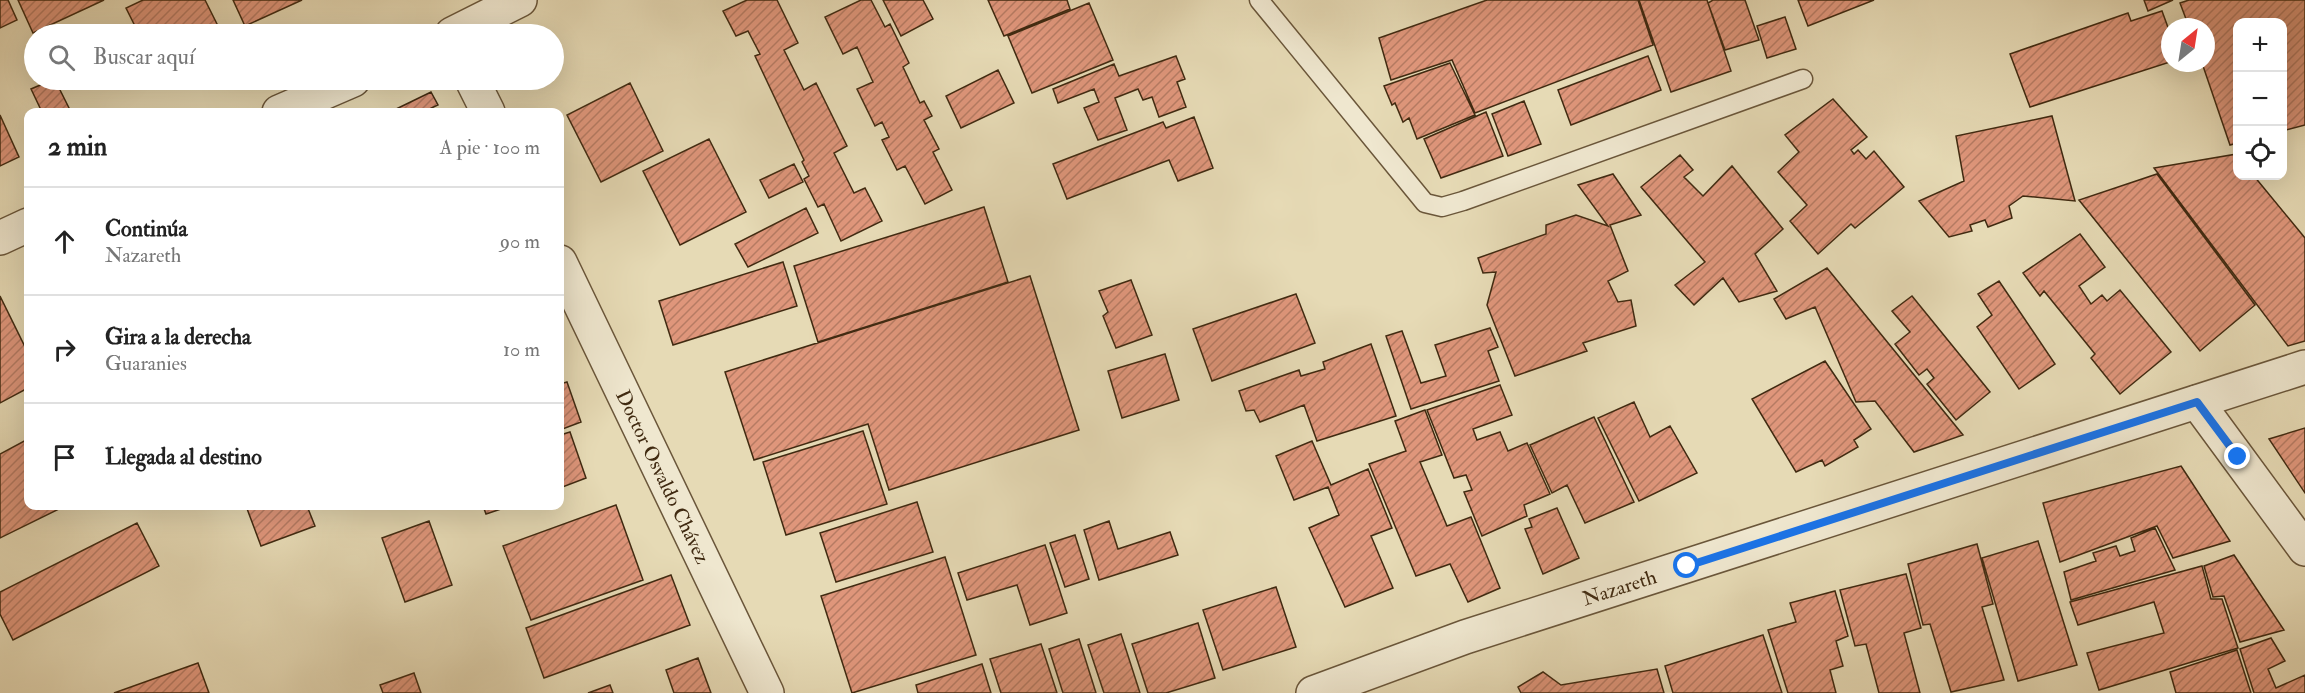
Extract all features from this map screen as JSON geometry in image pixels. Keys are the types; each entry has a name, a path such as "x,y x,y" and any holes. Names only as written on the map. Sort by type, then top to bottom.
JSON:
{"street":[{"path":"473,24 520,0"},
{"path":"288,108 330,90"},
{"path":"477,90 486,108"},
{"path":"0,238 24,227"},
{"name":"Doctor Osvaldo Chávez","path":"564,270 767,693"},
{"name":"Nazareth","path":"1313,693 1465,637 2305,368"},
{"path":"2197,402 2305,549"}],"lane":[{"path":"1259,0 1425,203 1442,207 1803,79"}],"building":[{"path":"0,0 8,0 17,20 0,28"},
{"path":"18,0 104,0 52,24 29,24"},
{"path":"143,0 205,0 217,24 134,24 126,8"},
{"path":"233,0 302,0 249,24 244,24"},
{"path":"747,0 777,0 798,43 784,50 804,90 816,83 847,146 834,153 854,193 865,188 882,221 841,241 824,204 818,207 804,179 809,176 802,162 804,160 755,56 760,54 748,31 736,36 723,11"},
{"path":"861,0 871,0 885,27 890,24 909,63 903,67 920,103 924,101 932,116 924,120 939,149 933,152 952,190 925,204 905,166 897,170 882,140 889,137 882,122 875,126 857,89 873,82 857,47 843,54 825,17"},
{"path":"883,0 923,0 933,19 901,36"},
{"path":"988,0 1067,0 1070,9 1004,36"},
{"path":"1487,0 1638,0 1653,45 1475,113 1452,60 1391,80 1379,38"},
{"path":"1639,0 1707,0 1731,71 1671,92"},
{"path":"1713,0 1745,0 1759,40 1725,50 1708,3"},
{"path":"1798,0 1874,0 1808,26"},
{"path":"2144,0 2173,0 2148,11"},
{"path":"2189,0 2305,0 2305,125 2287,130 2287,18 2233,18 2233,144 2230,145 2205,72 2215,72 2215,18 2186,18 2180,3"},
{"path":"1089,3 1113,60 1032,93 1008,36"},
{"path":"2162,11 2165,18 2161,18 2161,65 2030,107 2010,54 2128,13 2131,21"},
{"path":"1785,17 1796,49 1767,58 1757,26"},
{"path":"1176,56 1185,79 1177,82 1186,107 1159,117 1152,97 1143,100 1138,89 1115,98 1127,130 1098,140 1084,108 1099,102 1094,89 1058,103 1053,89 1114,64 1119,76"},
{"path":"1648,56 1661,90 1571,125 1558,90"},
{"path":"1450,63 1475,115 1417,139 1409,118 1403,122 1384,86"},
{"path":"998,70 1014,103 961,128 946,96"},
{"path":"630,83 663,151 601,182 567,115"},
{"path":"31,90 60,90 69,108 40,108"},
{"path":"431,92 438,105 432,108 398,108"},
{"path":"1833,99 1867,137 1851,150 1854,154 1858,150 1866,159 1874,151 1904,187 1855,228 1851,224 1818,254 1790,221 1807,205 1778,172 1799,152 1785,135"},
{"path":"1524,101 1541,144 1508,156 1492,114"},
{"path":"1486,112 1503,156 1441,178 1424,139"},
{"path":"0,115 19,157 0,166"},
{"path":"2052,116 2075,201 2023,196 2009,206 2012,218 1988,227 1985,220 1970,225 1972,231 1949,237 1919,201 1964,181 1956,136"},
{"path":"1194,117 1213,168 1178,181 1169,160 1067,199 1053,164 1163,122 1166,128"},
{"path":"709,139 746,212 680,245 643,171"},
{"path":"1680,155 1693,170 1684,177 1703,196 1732,166 1783,229 1755,254 1777,291 1739,302 1723,278 1694,305 1675,285 1705,262 1641,187"},
{"path":"2233,155 2233,180 2257,180 2305,238 2305,341 2288,346 2154,168"},
{"path":"794,164 803,182 769,198 760,180"},
{"path":"1613,174 1641,215 1610,225 1628,271 1608,281 1618,302 1631,300 1636,326 1583,343 1587,351 1515,376 1487,305 1496,272 1483,273 1478,258 1546,234 1546,225 1576,215 1608,226 1578,185"},
{"path":"2157,174 2255,305 2200,351 2079,200"},
{"path":"984,207 1008,282 818,342 794,266"},
{"path":"806,208 818,233 748,267 735,244"},
{"path":"2080,234 2105,267 2079,286 2091,304 2102,295 2107,301 2120,290 2171,352 2120,394 2091,358 2095,354 2044,291 2040,296 2023,273"},
{"path":"783,262 797,306 673,345 659,301"},
{"path":"1827,268 1963,435 1914,452 1875,401 1856,402 1815,307 1786,319 1774,299"},
{"path":"1030,276 1079,430 889,490 868,424 754,460 725,372"},
{"path":"1131,280 1152,335 1116,348 1103,316 1108,312 1099,291"},
{"path":"1999,281 2055,364 2019,389 1977,327 1992,315 1978,294"},
{"path":"1296,294 1315,343 1212,381 1193,329"},
{"path":"0,296 24,345 24,390 0,403"},
{"path":"1912,296 1990,392 1956,420 1927,384 1934,378 1927,369 1919,375 1895,344 1910,332 1892,311"},
{"path":"1490,328 1498,347 1488,351 1499,381 1411,409 1386,336 1402,331 1421,383 1446,376 1435,345"},
{"path":"1371,344 1396,416 1317,441 1304,405 1260,422 1254,410 1246,411 1239,391 1299,370 1301,376 1325,369 1323,362"},
{"path":"1165,354 1179,400 1122,418 1108,371"},
{"path":"1825,361 1871,429 1854,440 1858,447 1825,466 1822,460 1796,472 1752,399"},
{"path":"567,382 581,422 564,428 564,383"},
{"path":"1500,385 1512,415 1473,429 1477,440 1500,432 1508,451 1527,443 1550,494 1524,505 1527,516 1482,536 1464,492 1472,490 1466,475 1454,478 1427,410"},
{"path":"1634,402 1650,437 1670,426 1697,473 1639,501 1598,418"},
{"path":"1425,410 1442,455 1420,462 1447,526 1471,517 1500,588 1468,602 1450,564 1416,576 1369,464 1406,451 1395,421"},
{"path":"1594,417 1634,502 1585,523 1567,485 1552,493 1530,445"},
{"path":"2305,428 2305,493 2269,439"},
{"path":"863,431 887,504 786,535 763,462"},
{"path":"570,432 586,478 564,486 564,434"},
{"path":"24,441 24,510 57,510 0,538 0,454"},
{"path":"1312,441 1331,485 1368,469 1392,528 1371,536 1393,588 1345,607 1309,528 1339,515 1328,487 1294,500 1276,456"},
{"path":"2181,466 2230,541 2173,558 2157,526 2060,562 2043,503"},
{"path":"917,502 933,552 836,582 820,533"},
{"path":"616,505 643,580 531,620 503,546"},
{"path":"1557,508 1579,558 1543,574 1525,529 1532,527 1529,519"},
{"path":"248,510 309,510 315,526 261,546"},
{"path":"484,510 498,510 486,514"},
{"path":"429,521 452,585 405,602 382,538"},
{"path":"1109,521 1118,549 1170,532 1178,555 1099,580 1084,530"},
{"path":"137,523 159,566 13,640 0,614 0,592"},
{"path":"2155,528 2175,570 2071,600 2064,572 2096,561 2093,553 2116,546 2120,556 2135,551 2131,538"},
{"path":"1075,535 1089,579 1065,587 1050,543"},
{"path":"2038,541 2077,665 2018,681 1982,558"},
{"path":"1977,544 1993,604 1982,607 2004,680 1951,692 1930,624 1923,625 1908,564"},
{"path":"1045,545 1067,613 1030,625 1017,585 967,600 958,573"},
{"path":"2234,555 2284,630 2240,642 2224,596 2213,597 2204,566"},
{"path":"945,557 976,655 852,693 821,596"},
{"path":"2202,566 2211,599 2222,599 2238,648 2099,690 2087,653 2164,633 2154,602 2078,625 2070,602"},
{"path":"1906,574 1921,628 1904,633 1920,693 1879,693 1866,644 1855,646 1840,590"},
{"path":"671,575 690,625 544,678 526,628"},
{"path":"1276,587 1296,647 1223,670 1203,610"},
{"path":"1835,591 1848,636 1836,641 1843,666 1830,670 1836,693 1788,693 1768,630 1796,622 1790,603"},
{"path":"1198,623 1215,678 1166,693 1148,693 1132,644"},
{"path":"1121,634 1140,693 1104,693 1088,645"},
{"path":"1763,635 1782,693 1673,693 1665,666"},
{"path":"2271,638 2285,661 2268,669 2276,688 2305,675 2305,693 2254,693 2240,649"},
{"path":"1079,639 1096,693 1063,693 1049,649"},
{"path":"1041,644 1057,693 1001,693 990,659"},
{"path":"2237,650 2251,693 2176,693 2170,672"},
{"path":"698,658 711,693 674,693 666,670"},
{"path":"198,663 209,693 114,693"},
{"path":"982,664 991,693 918,693 916,685"},
{"path":"1657,669 1664,693 1521,693 1518,687 1543,672 1561,685"},
{"path":"414,673 421,693 383,693 380,685"},
{"path":"610,685 613,693 588,693"}],"route":[{"path":"1687,566 2197,402 2238,457"}]}
